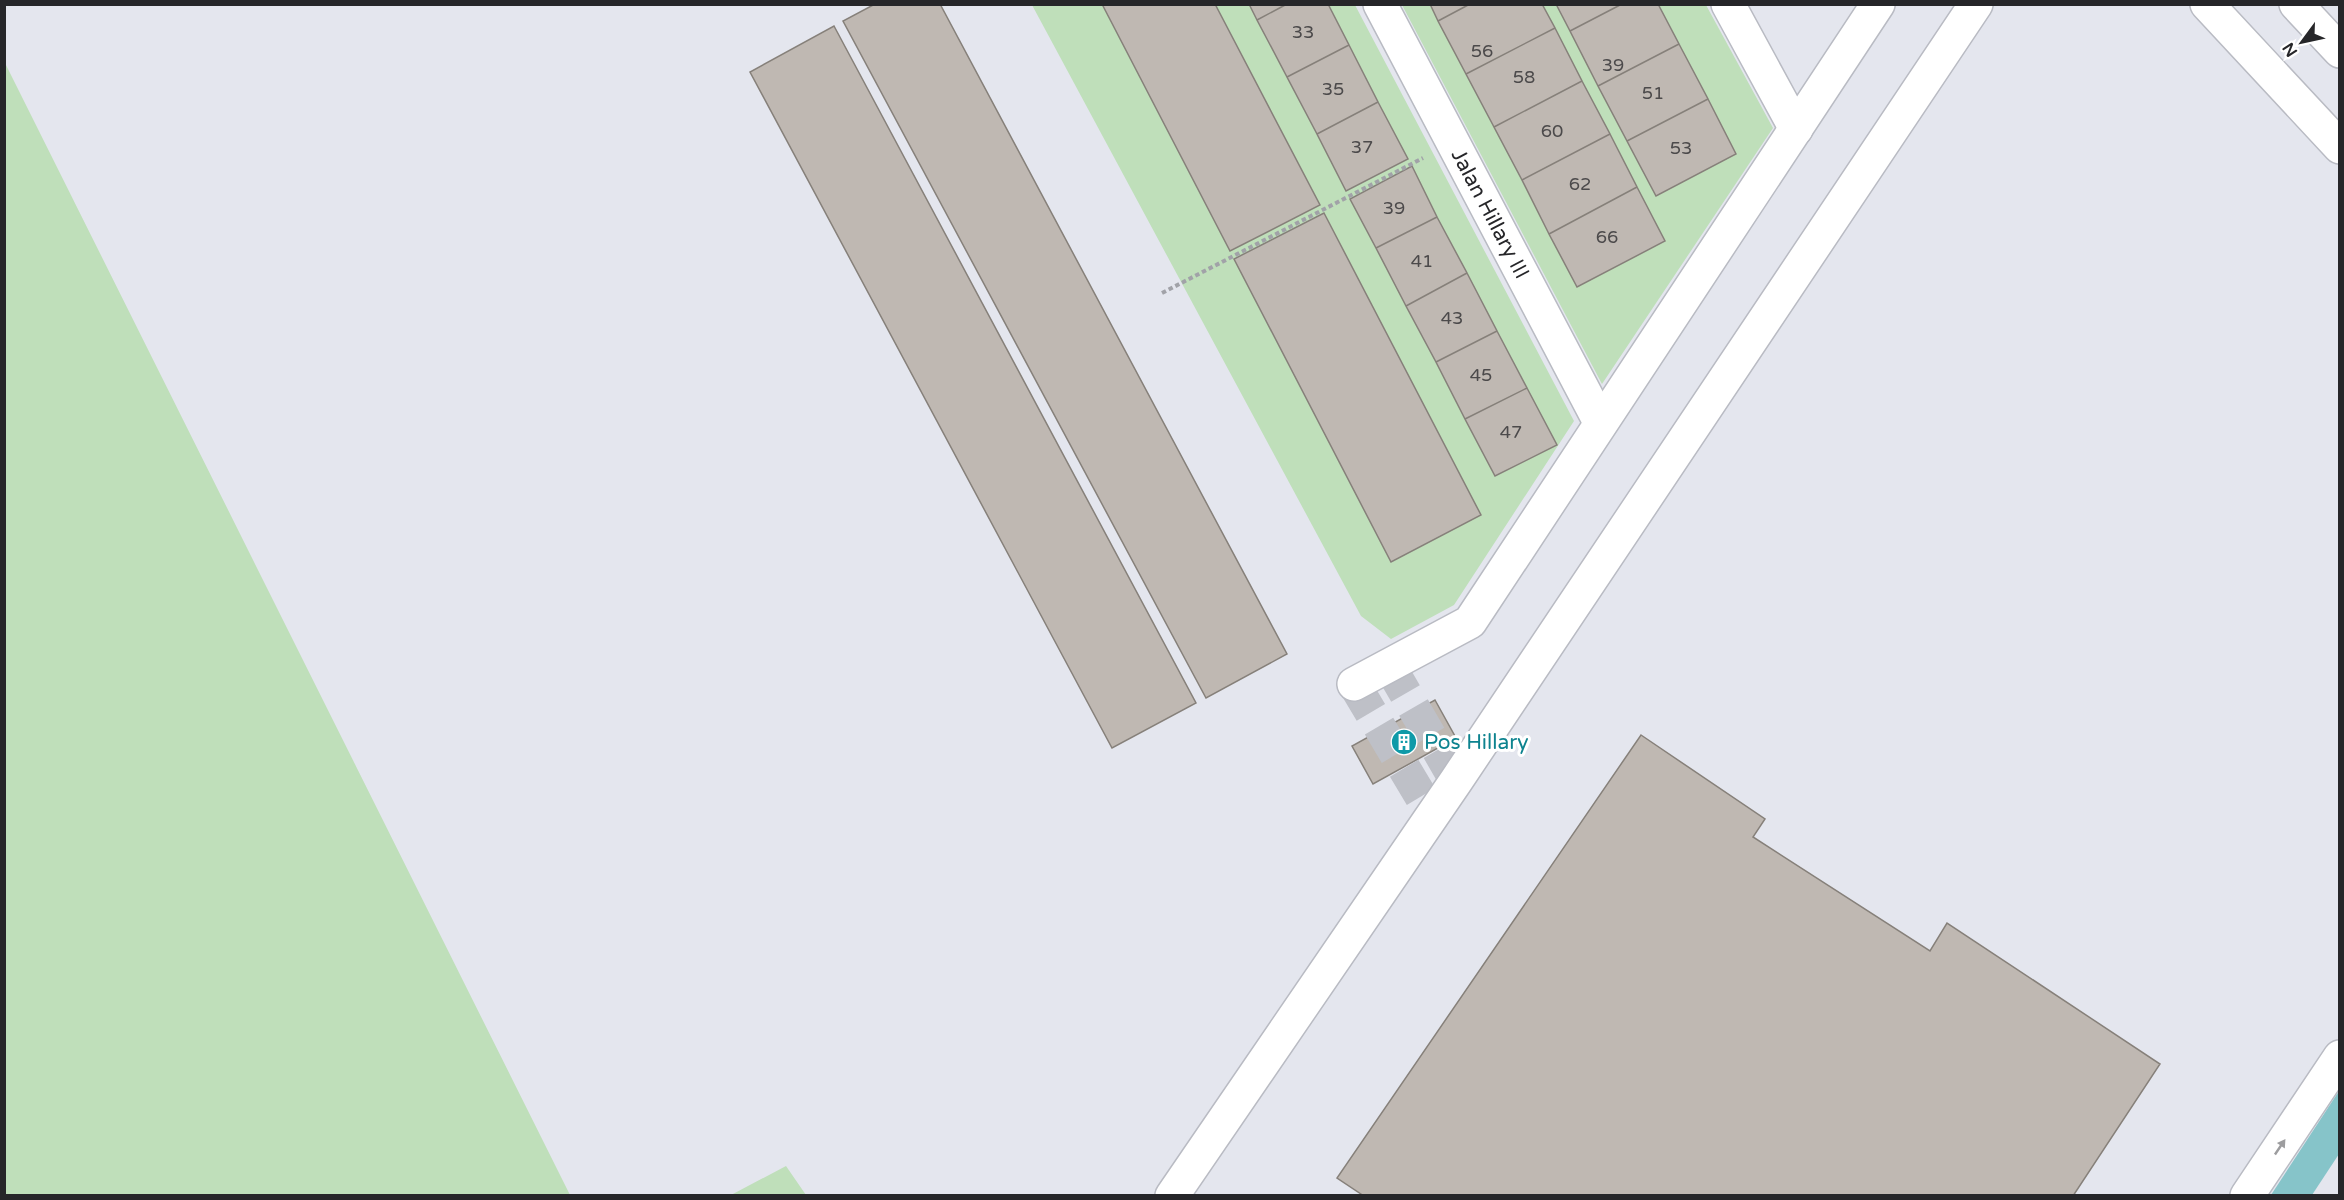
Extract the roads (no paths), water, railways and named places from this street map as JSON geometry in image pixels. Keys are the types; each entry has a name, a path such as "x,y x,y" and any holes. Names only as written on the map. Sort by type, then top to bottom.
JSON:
{"street":[{"name":"Jalan Hillary III","path":"1380,4 1600,422"},
{"path":"1728,4 1796,129"},
{"path":"1354,684 1470,622 1878,4"},
{"path":"1172,1196 1456,782 1976,4"},
{"path":"2207,4 2340,147"},
{"path":"2296,4 2340,51"},
{"path":"2247,1196 2340,1057"}],"water":[{"path":"2339,1091 2339,1154 2312,1195 2271,1195"}],"tunnel":[{"path":"1389,665 1456,781"},
{"path":"1354,684 1432,815"}],"place":[{"name":"Pos Hillary","path":"1404,742"}]}
